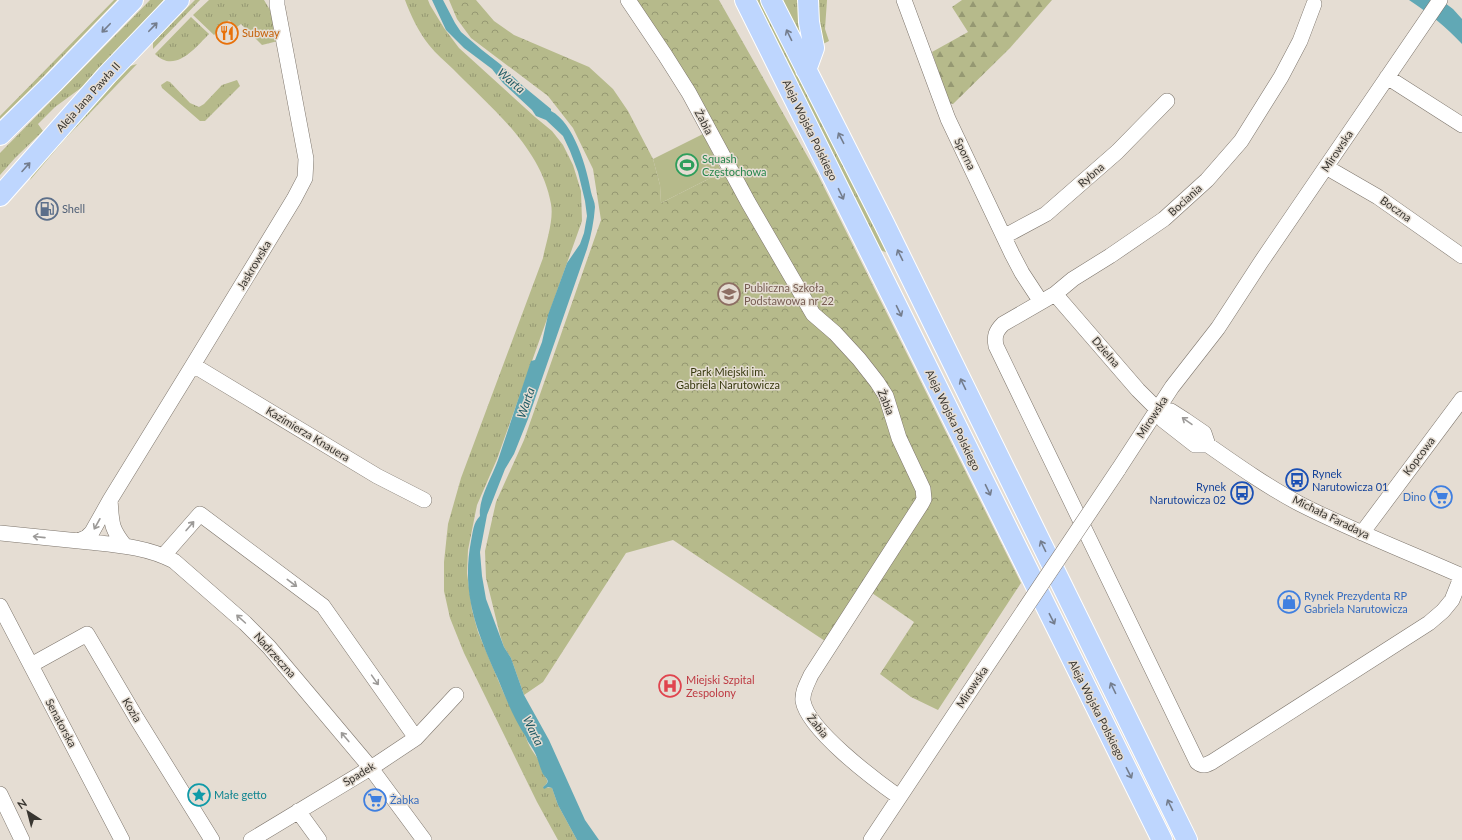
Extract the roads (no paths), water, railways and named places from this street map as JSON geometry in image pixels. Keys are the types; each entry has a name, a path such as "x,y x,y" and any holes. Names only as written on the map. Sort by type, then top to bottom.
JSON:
{"main road":[{"path":"0,135 53,83 133,0"},
{"name":"Aleja Jana Pawła II","path":"0,196 106,75 179,0"},
{"name":"Aleja Wojska Polskiego","path":"746,0 1162,840"},
{"name":"Aleja Wojska Polskiego","path":"771,0 884,223 1187,840"},
{"path":"806,70 814,48 809,22 808,0"}],"street":[{"name":"Żabia","path":"628,0 689,93 748,202 813,314 859,359 886,396 899,438 923,489 924,499 922,504 811,675 803,694 805,707 808,713 823,734 872,778 899,797"},
{"name":"Sporna","path":"904,0 948,119 1022,273 1041,302"},
{"name":"Mirowska","path":"871,840 1118,470 1157,409 1179,377 1218,328 1440,0"},
{"name":"Jaskrowska","path":"78,541 92,532 110,500 294,199 305,178 306,160 275,2"},
{"name":"Bociania","path":"1314,4 1300,41 1277,83 1241,141 1207,180 1164,219 1073,279 1055,294 1003,324 997,330 994,338 996,346 1195,758 1200,765 1206,766 1429,623 1443,611 1452,600 1462,576"},
{"path":"1387,77 1462,125"},
{"name":"Rybna","path":"1005,236 1046,214 1117,152 1167,100"},
{"name":"Boczna","path":"1326,167 1378,197 1462,256"},
{"name":"Dzielna","path":"1055,294 1157,409"},
{"name":"Kazimierza Knauera","path":"193,365 377,476 424,500"},
{"name":"Kopcowa","path":"1362,533 1462,399"},
{"name":"Michała Faradaya","path":"1157,409 1171,411 1185,420 1204,433 1208,445 1240,468 1299,503 1362,533 1462,576"},
{"path":"110,500 112,527 115,534 125,546"},
{"path":"164,556 200,514 323,606 416,738"},
{"name":"Nadrzeczna","path":"0,533 125,546 147,550 164,556 185,569 245,623 269,647 370,767 420,838"},
{"name":"Senatorska","path":"0,606 122,840"},
{"name":"Kozia","path":"31,665 87,634 212,840"},
{"name":"Spadek","path":"251,840 416,738 456,695"},
{"path":"0,794 22,840"},
{"path":"298,811 319,840"}],"water":[{"name":"Warta","path":"432,0 443,0 461,32 551,109 551,111 566,125 573,136 583,159 591,194 595,203 593,223 587,249 528,419 514,454 505,469 487,515 480,552 486,599 504,647 511,658 524,695 549,740 585,820 599,840 577,840 558,805 552,788 548,787 544,789 543,787 548,781 510,709 478,629 473,612 468,578 468,560 471,541 475,525 480,516 483,495 498,460 531,361 535,360 542,342 548,315 567,263 580,244 584,233 587,216 585,201 578,172 563,136 546,120 536,116 532,110 503,83 492,69 464,48 446,30"},
{"path":"1409,0 1441,0 1453,9 1462,19 1462,44 1437,20"}],"place":[{"name":"Subway","path":"227,33"},
{"name":"Squash Częstochowa","path":"687,165"},
{"name":"Shell","path":"47,209"},
{"name":"Publiczna Szkoła Podstawowa nr 22","path":"729,294"},
{"name":"Rynek Narutowicza 01","path":"1297,480"},
{"name":"Rynek Narutowicza 02","path":"1242,493"},
{"name":"Dino","path":"1441,497"},
{"name":"Rynek Prezydenta RP Gabriela Narutowicza","path":"1289,602"},
{"name":"Miejski Szpital Zespolony","path":"670,686"},
{"name":"Małe getto","path":"199,795"},
{"name":"Żabka","path":"375,800"}],"park label":[{"name":"Park Miejski im. Gabriela Narutowicza","path":"728,378"}]}
